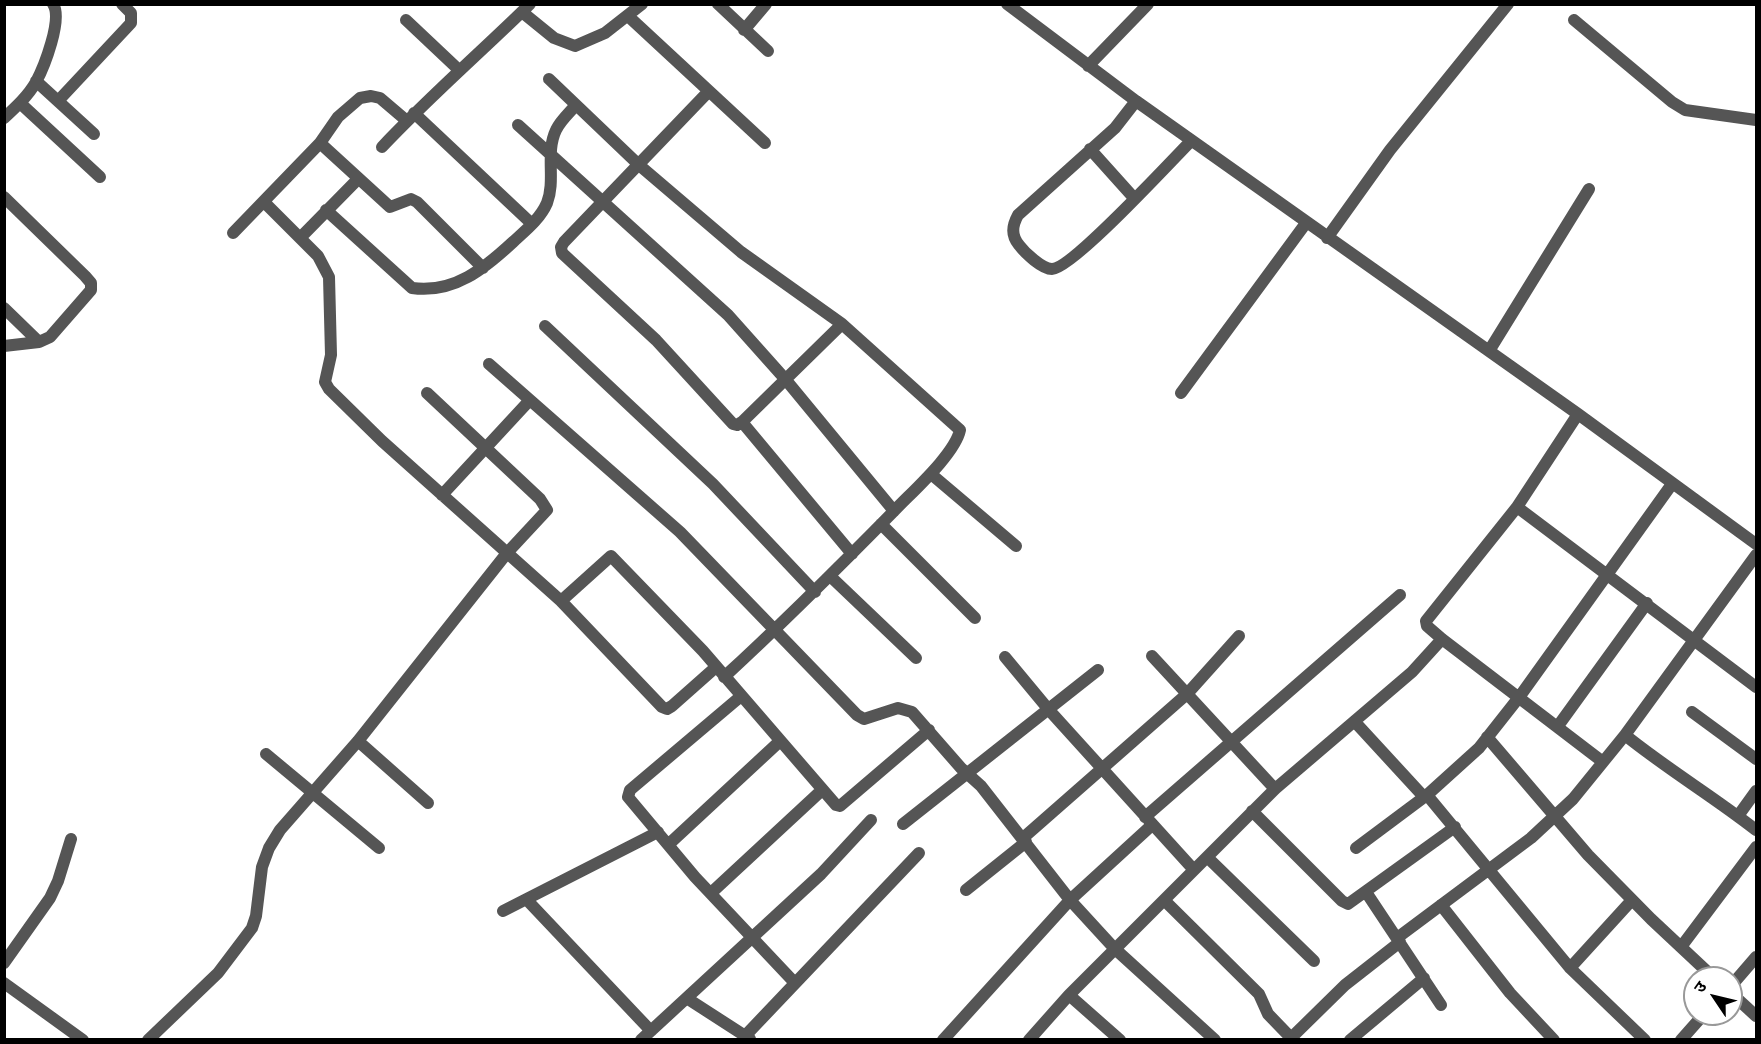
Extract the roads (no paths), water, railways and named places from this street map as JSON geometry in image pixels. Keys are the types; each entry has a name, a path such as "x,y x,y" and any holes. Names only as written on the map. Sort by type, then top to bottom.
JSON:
{"street":[{"path":"4,118 20,104 36,81 58,17 53,4"},
{"path":"58,101 128,27 132,18 122,4"},
{"path":"382,147 410,117 526,8 554,38 575,46 605,33 642,4"},
{"path":"718,4 768,51"},
{"path":"744,30 766,4"},
{"path":"1007,4 1191,141 1578,414 1756,544"},
{"path":"1088,66 1148,4"},
{"path":"1327,238 1390,150 1508,4"},
{"path":"628,16 765,143"},
{"path":"406,20 459,70"},
{"path":"1574,20 1672,102 1685,110 1756,120"},
{"path":"264,202 318,256 329,277 331,355 325,382 382,441 561,601 667,709 773,631 815,592 931,474 954,443 960,430 842,324 741,252 639,165 549,79"},
{"path":"36,81 94,134"},
{"path":"709,91 564,242 561,248 562,253 656,340 728,420 737,425 842,324"},
{"path":"233,233 320,143 338,117 360,98 371,96 380,98 410,117 532,224"},
{"path":"1136,101 1115,128 1018,215 1013,225 1014,237 1020,247 1044,267 1053,269 1061,266 1088,244 1191,141"},
{"path":"20,104 100,177"},
{"path":"326,210 412,288 426,290 455,284 483,268 532,224 547,202 551,188 551,156 556,129 576,105"},
{"path":"518,125 602,204 728,315 786,380 894,511"},
{"path":"320,143 390,207 411,199 417,202 483,268"},
{"path":"1090,149 1134,198"},
{"path":"300,238 357,179"},
{"path":"1489,351 1589,189"},
{"path":"4,197 91,283 91,290 86,298 50,337 39,342 4,346"},
{"path":"1181,393 1306,223"},
{"path":"4,308 39,342"},
{"path":"545,327 713,484 815,592"},
{"path":"489,364 680,532 773,631 857,715 864,719 871,719 898,708 906,708 981,786 1071,900 1114,948 1215,1040"},
{"path":"148,1040 218,973 241,945 256,916 258,889 269,848 311,792 358,741 507,553 548,510 540,499 427,393"},
{"path":"442,495 529,400"},
{"path":"1578,414 1517,507 1426,621 1428,626 1442,639 1520,696 1603,762"},
{"path":"742,422 852,554"},
{"path":"931,474 1016,546"},
{"path":"1356,848 1425,796 1466,761 1487,737 1520,696 1672,484"},
{"path":"1517,507 1756,687"},
{"path":"881,524 975,618"},
{"path":"1164,900 1259,994 1268,1014 1292,1039 1345,985 1398,940 1555,818 1625,735 1756,555"},
{"path":"561,601 611,556 720,672 836,806 840,806 928,730"},
{"path":"830,576 916,658"},
{"path":"943,1040 1071,900 1148,821 1232,742 1400,595"},
{"path":"1558,726 1647,603"},
{"path":"966,890 1187,694 1239,636"},
{"path":"1029,1040 1069,994 1252,811 1413,672 1442,639"},
{"path":"1152,656 1275,789"},
{"path":"1005,657 1049,710 1194,870"},
{"path":"903,824 1098,670"},
{"path":"740,697 630,790 631,801 711,893 794,982"},
{"path":"1692,712 1756,759"},
{"path":"1355,722 1455,827 1570,968 1645,1040"},
{"path":"1625,735 1663,766 1756,830"},
{"path":"1487,737 1555,818 1632,900 1701,966"},
{"path":"358,741 428,803"},
{"path":"669,844 779,742"},
{"path":"266,754 379,848"},
{"path":"711,893 821,791"},
{"path":"1738,816 1756,791"},
{"path":"1252,811 1348,904 1455,827"},
{"path":"641,1040 821,874 871,820"},
{"path":"503,911 658,832"},
{"path":"4,963 50,898 58,881 71,839"},
{"path":"1681,947 1756,847"},
{"path":"688,999 748,1037 794,982 919,853"},
{"path":"1207,857 1314,961"},
{"path":"1366,892 1441,1005"},
{"path":"527,900 651,1031"},
{"path":"1570,968 1632,900"},
{"path":"1441,905 1510,993 1554,1040"},
{"path":"1743,972 1756,957"},
{"path":"1350,1040 1424,978"},
{"path":"4,983 83,1040"},
{"path":"1069,994 1120,1040"},
{"path":"1743,1004 1756,1016"},
{"path":"1681,1040 1693,1026"}]}
